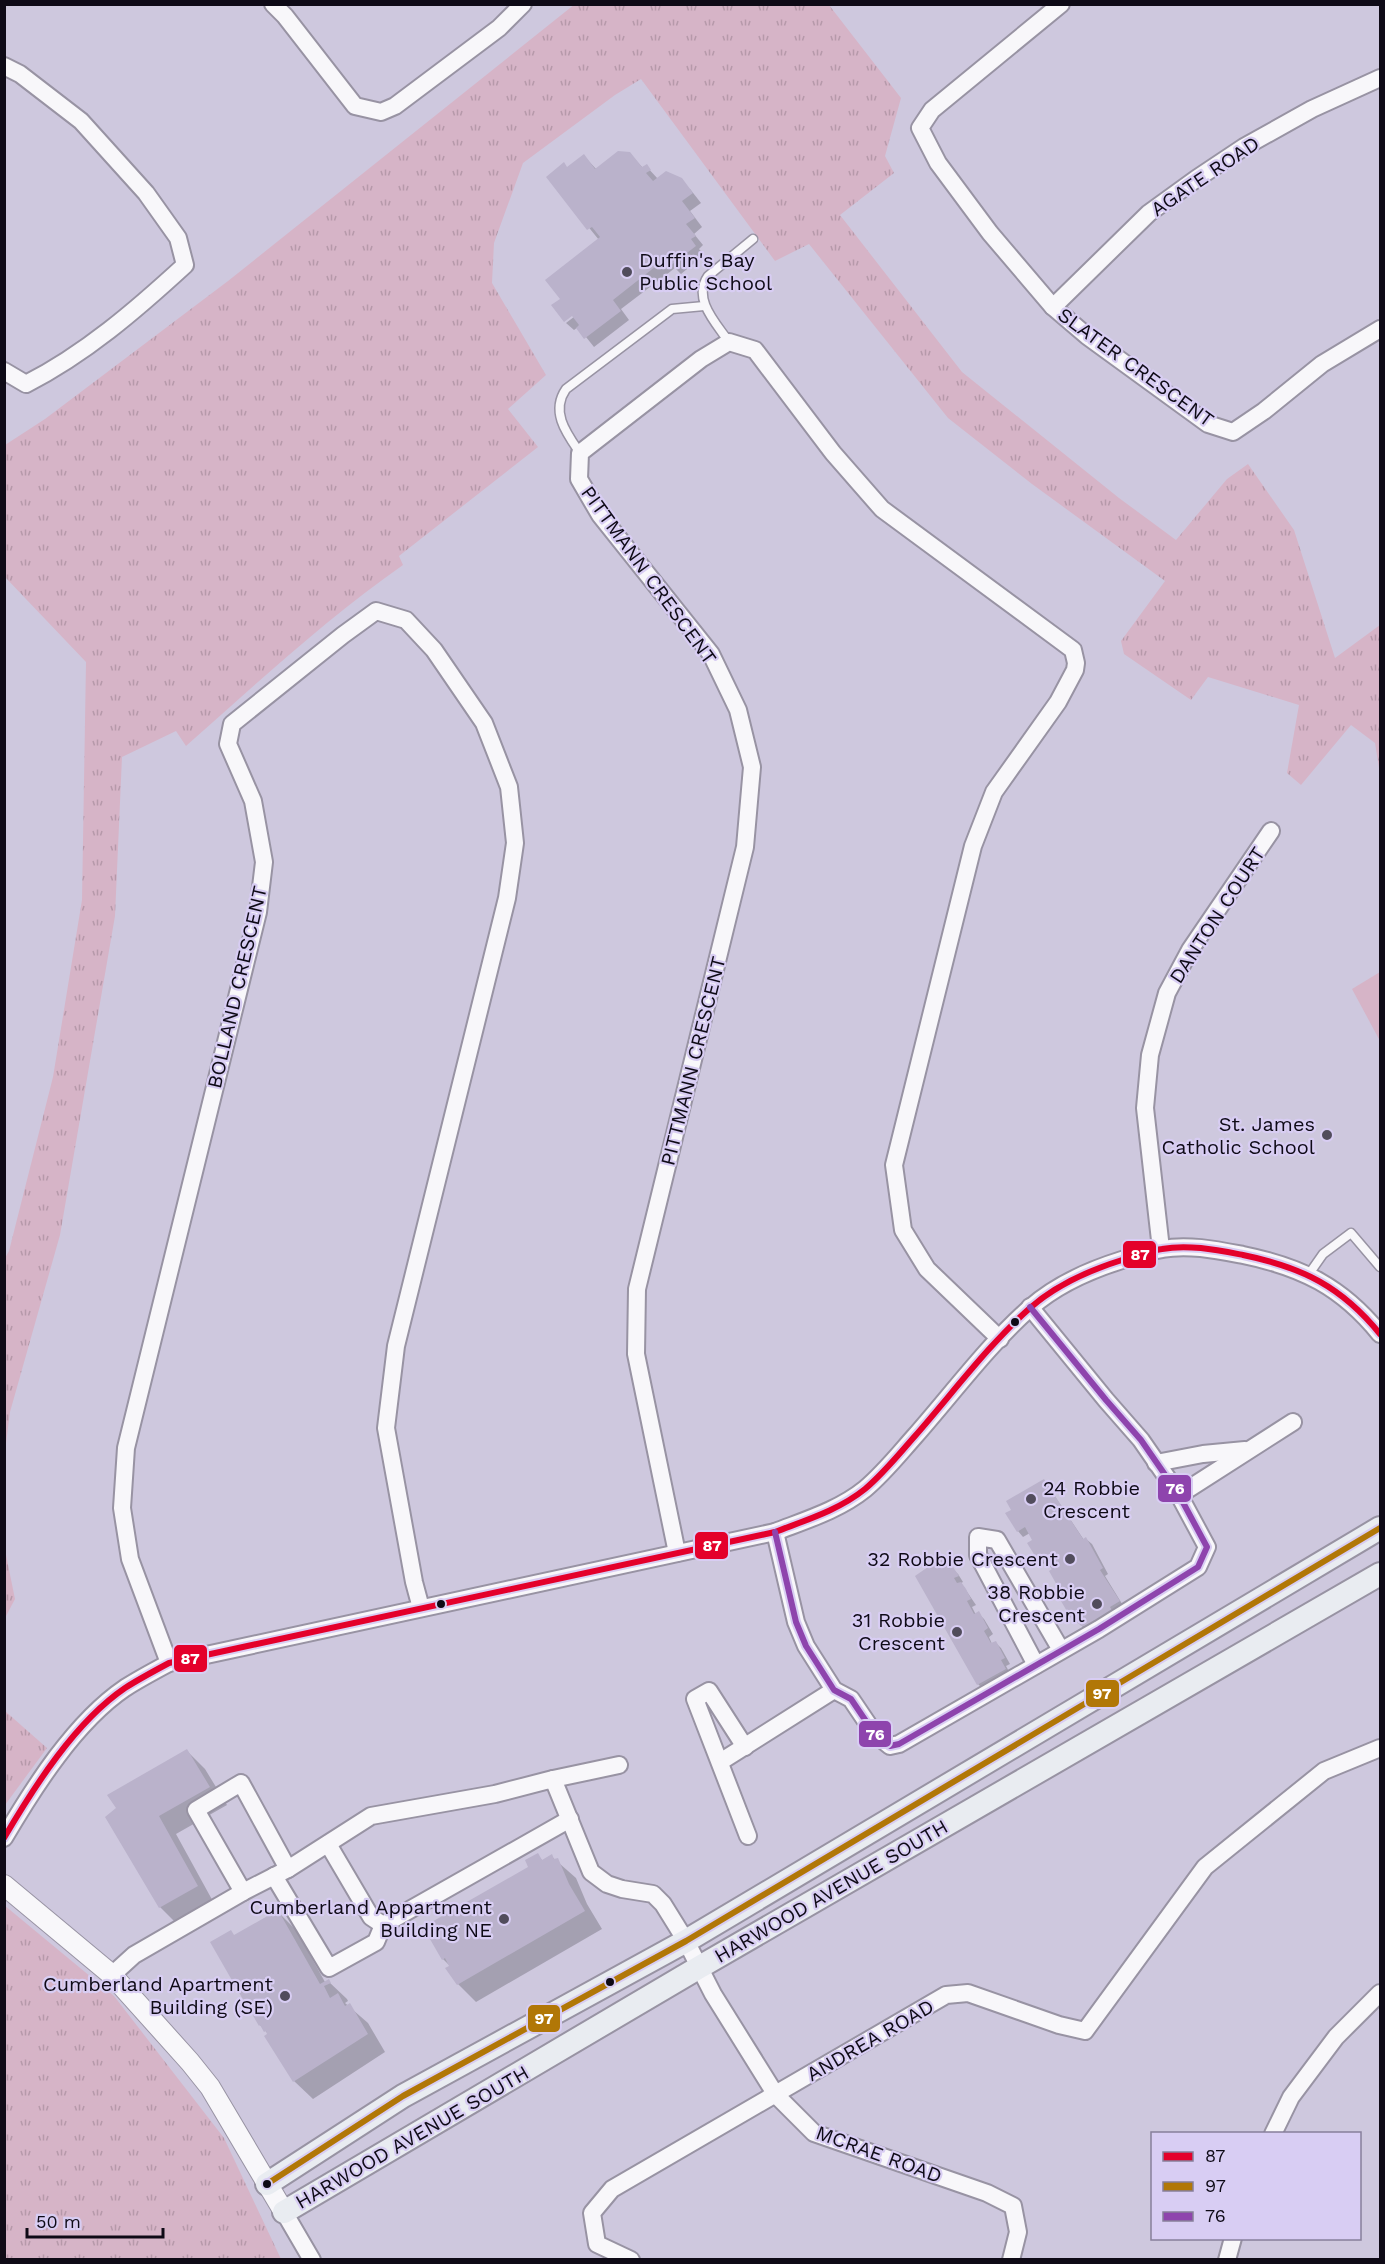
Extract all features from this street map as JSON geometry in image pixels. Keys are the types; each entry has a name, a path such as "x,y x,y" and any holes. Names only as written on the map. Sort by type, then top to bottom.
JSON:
{"main road":[{"name":"HARWOOD AVENUE SOUTH","path":"267,2184 403,2096 686,1941 1380,1528"},
{"name":"HARWOOD AVENUE SOUTH","path":"284,2212 698,1968 1380,1574"}],"street":[{"path":"273,4 285,16 355,106 381,112 395,106 499,28 523,4"},
{"name":"SLATER CRESCENT","path":"1061,4 932,110 920,128 938,163 990,233 1053,307 1087,336 1208,424 1233,432 1264,411 1322,364 1380,330"},
{"path":"4,66 20,74 81,121 139,185 178,238 185,265 143,304 60,366 26,384 4,371"},
{"name":"AGATE ROAD","path":"1053,307 1149,213 1196,179 1244,147 1312,109 1380,78"},
{"path":"580,453 701,359 729,342 755,350 833,453 882,509 1073,650 1075,670 1058,702 994,792 973,846 894,1165 903,1230 927,1269 1000,1339"},
{"name":"PITTMANN CRESCENT","path":"580,453 579,479 600,515 711,654 738,710 752,767 745,847 637,1289 636,1354 677,1553"},
{"name":"BOLLAND CRESCENT","path":"169,1663 130,1559 122,1508 126,1448 258,912 264,862 253,801 228,744 232,724 376,611 406,620 434,650 484,723 509,787 516,843 507,898 396,1346 386,1428 414,1582 421,1608"},
{"name":"DANTON COURT","path":"1161,1249 1145,1108 1153,1045 1167,993 1186,958 1271,831"},
{"path":"4,1838 56,1759 91,1717 124,1689 169,1663 775,1532 837,1508 865,1489 894,1460 1030,1307 1067,1282 1106,1265 1161,1249 1187,1247 1219,1250 1276,1262 1309,1274 1337,1293 1364,1314 1380,1334"},
{"path":"775,1532 796,1622 806,1646 834,1690 851,1699 874,1733 890,1746 899,1744 1036,1665 1198,1567 1207,1546 1179,1495 1136,1434 1030,1307"},
{"path":"1179,1495 1293,1422"},
{"path":"1156,1463 1203,1454 1249,1449"},
{"path":"1036,1665 978,1555 978,1537 997,1540 1061,1650"},
{"path":"720,1762 834,1690"},
{"path":"745,1747 709,1691 695,1699 748,1836"},
{"name":"ANDREA ROAD","path":"631,2259 597,2244 592,2214 612,2189 946,1995 968,1993 1059,2025 1085,2031 1205,1866 1324,1771 1380,1748"},
{"path":"112,1975 134,1955 281,1872 371,1816 495,1794 619,1765"},
{"name":"MCRAE ROAD","path":"553,1779 591,1872 607,1884 653,1894 672,1918 686,1941 698,1968 776,2095 814,2133 987,2193 1012,2206 1018,2232 1011,2259"},
{"path":"243,1892 196,1810 241,1783 328,1968 376,1942 383,1925 570,1819"},
{"path":"328,1844 371,1917 383,1925"},
{"path":"4,1886 51,1922 112,1975 190,2062 210,2087 312,2259"},
{"path":"1274,2132 1291,2097 1335,2037 1380,1993"},
{"path":"1227,2259 1232,2240"}],"lane":[{"path":"729,342 704,306 703,283 708,276 753,239"},
{"path":"580,453 561,422 558,406 566,389 672,309 704,306"},
{"path":"1309,1274 1323,1254 1351,1233 1380,1267"}],"green space":[{"path":"575,4 829,5 901,98 885,156 894,173 840,215 962,372 1119,498 1176,540 1227,479 1248,464 1294,530 1335,658 1380,625 1380,774 1375,743 1351,725 1301,785 1287,773 1299,705 1208,677 1191,700 1124,654 1121,641 1165,581 1032,484 948,418 809,244 775,261 641,79 615,95 523,163 494,243 492,283 546,375 508,409 538,447 399,556 403,565 319,630 186,746 176,731 122,757 115,916 60,1235 10,1412 5,1451 5,1258 9,1251 53,1077 82,900 86,662 5,577 5,445 45,419 228,281"},
{"path":"1380,972 1380,1041 1352,989"},
{"path":"4,1545 15,1599 5,1618 4,1618"},
{"path":"5,1711 47,1748 5,1805"},
{"path":"4,1905 114,1996 224,2138 281,2259 5,2259"}],"building":[{"path":"618,151 630,152 642,167 647,164 651,170 646,173 653,181 666,171 682,178 693,193 682,201 695,218 686,224 696,236 691,239 696,246 670,266 665,259 613,300 621,311 584,339 576,328 579,325 572,316 564,322 551,305 560,299 545,280 600,237 592,227 587,230 546,177 564,162 567,167 584,154 595,169"},
{"path":"1044,1479 1083,1539 1086,1537 1103,1568 1100,1570 1120,1601 1110,1607 1113,1612 1091,1626 1081,1626 1076,1617 1072,1620 1061,1601 1065,1599 1061,1592 1064,1590 1061,1585 1058,1587 1049,1571 1052,1569 1050,1565 1047,1567 1040,1557 1037,1559 1027,1543 1032,1540 1025,1527 1017,1532 1005,1513 1011,1510 1006,1501"},
{"path":"944,1559 949,1569 953,1567 959,1576 954,1578 966,1589 971,1599 967,1601 974,1614 979,1611 988,1628 984,1631 991,1643 996,1641 1005,1658 1001,1660 1006,1669 977,1685 915,1576 938,1560"},
{"path":"187,1749 210,1787 159,1816 198,1886 159,1908 105,1817 116,1808 107,1795"},
{"name":"Cumberland Appartment Building NE","path":"538,1853 542,1860 552,1854 554,1859 558,1858 569,1884 585,1911 457,1985 445,1968 449,1966 445,1958 442,1960 423,1927 528,1867 525,1860"},
{"name":"Cumberland Apartment Building (SE)","path":"278,1910 320,1984 329,1979 331,1983 324,1986 330,1998 338,1993 345,2006 350,2003 368,2034 293,2082 264,2036 267,2034 266,2031 264,2032 259,2026 252,2014 254,2013 252,2008 249,2010 210,1942 231,1930 234,1935"}],"transit line":[{"name":"87","path":"4,1838 42,1777 89,1719 125,1688 169,1663 775,1532 833,1509 865,1489 879,1476 985,1353 1030,1308 1062,1285 1110,1264 1152,1251 1182,1247 1213,1250 1264,1260 1319,1281 1351,1304 1380,1334"},
{"name":"76","path":"775,1532 796,1622 806,1646 834,1690 851,1699 874,1733 890,1746 899,1744 1099,1629 1198,1567 1207,1547 1179,1495 1141,1440 1030,1307"},
{"name":"97","path":"267,2184 403,2096 686,1941 1380,1528"}],"place":[{"name":"Duffin's Bay Public School","path":"627,272"},
{"name":"St. James Catholic School","path":"1327,1135"},
{"name":"24 Robbie Crescent","path":"1031,1499"},
{"name":"32 Robbie Crescent","path":"1070,1559"},
{"name":"38 Robbie Crescent","path":"1097,1604"},
{"name":"31 Robbie Crescent","path":"957,1632"},
{"name":"Cumberland Appartment Building NE","path":"504,1919"},
{"name":"Cumberland Apartment Building (SE)","path":"285,1996"}]}
